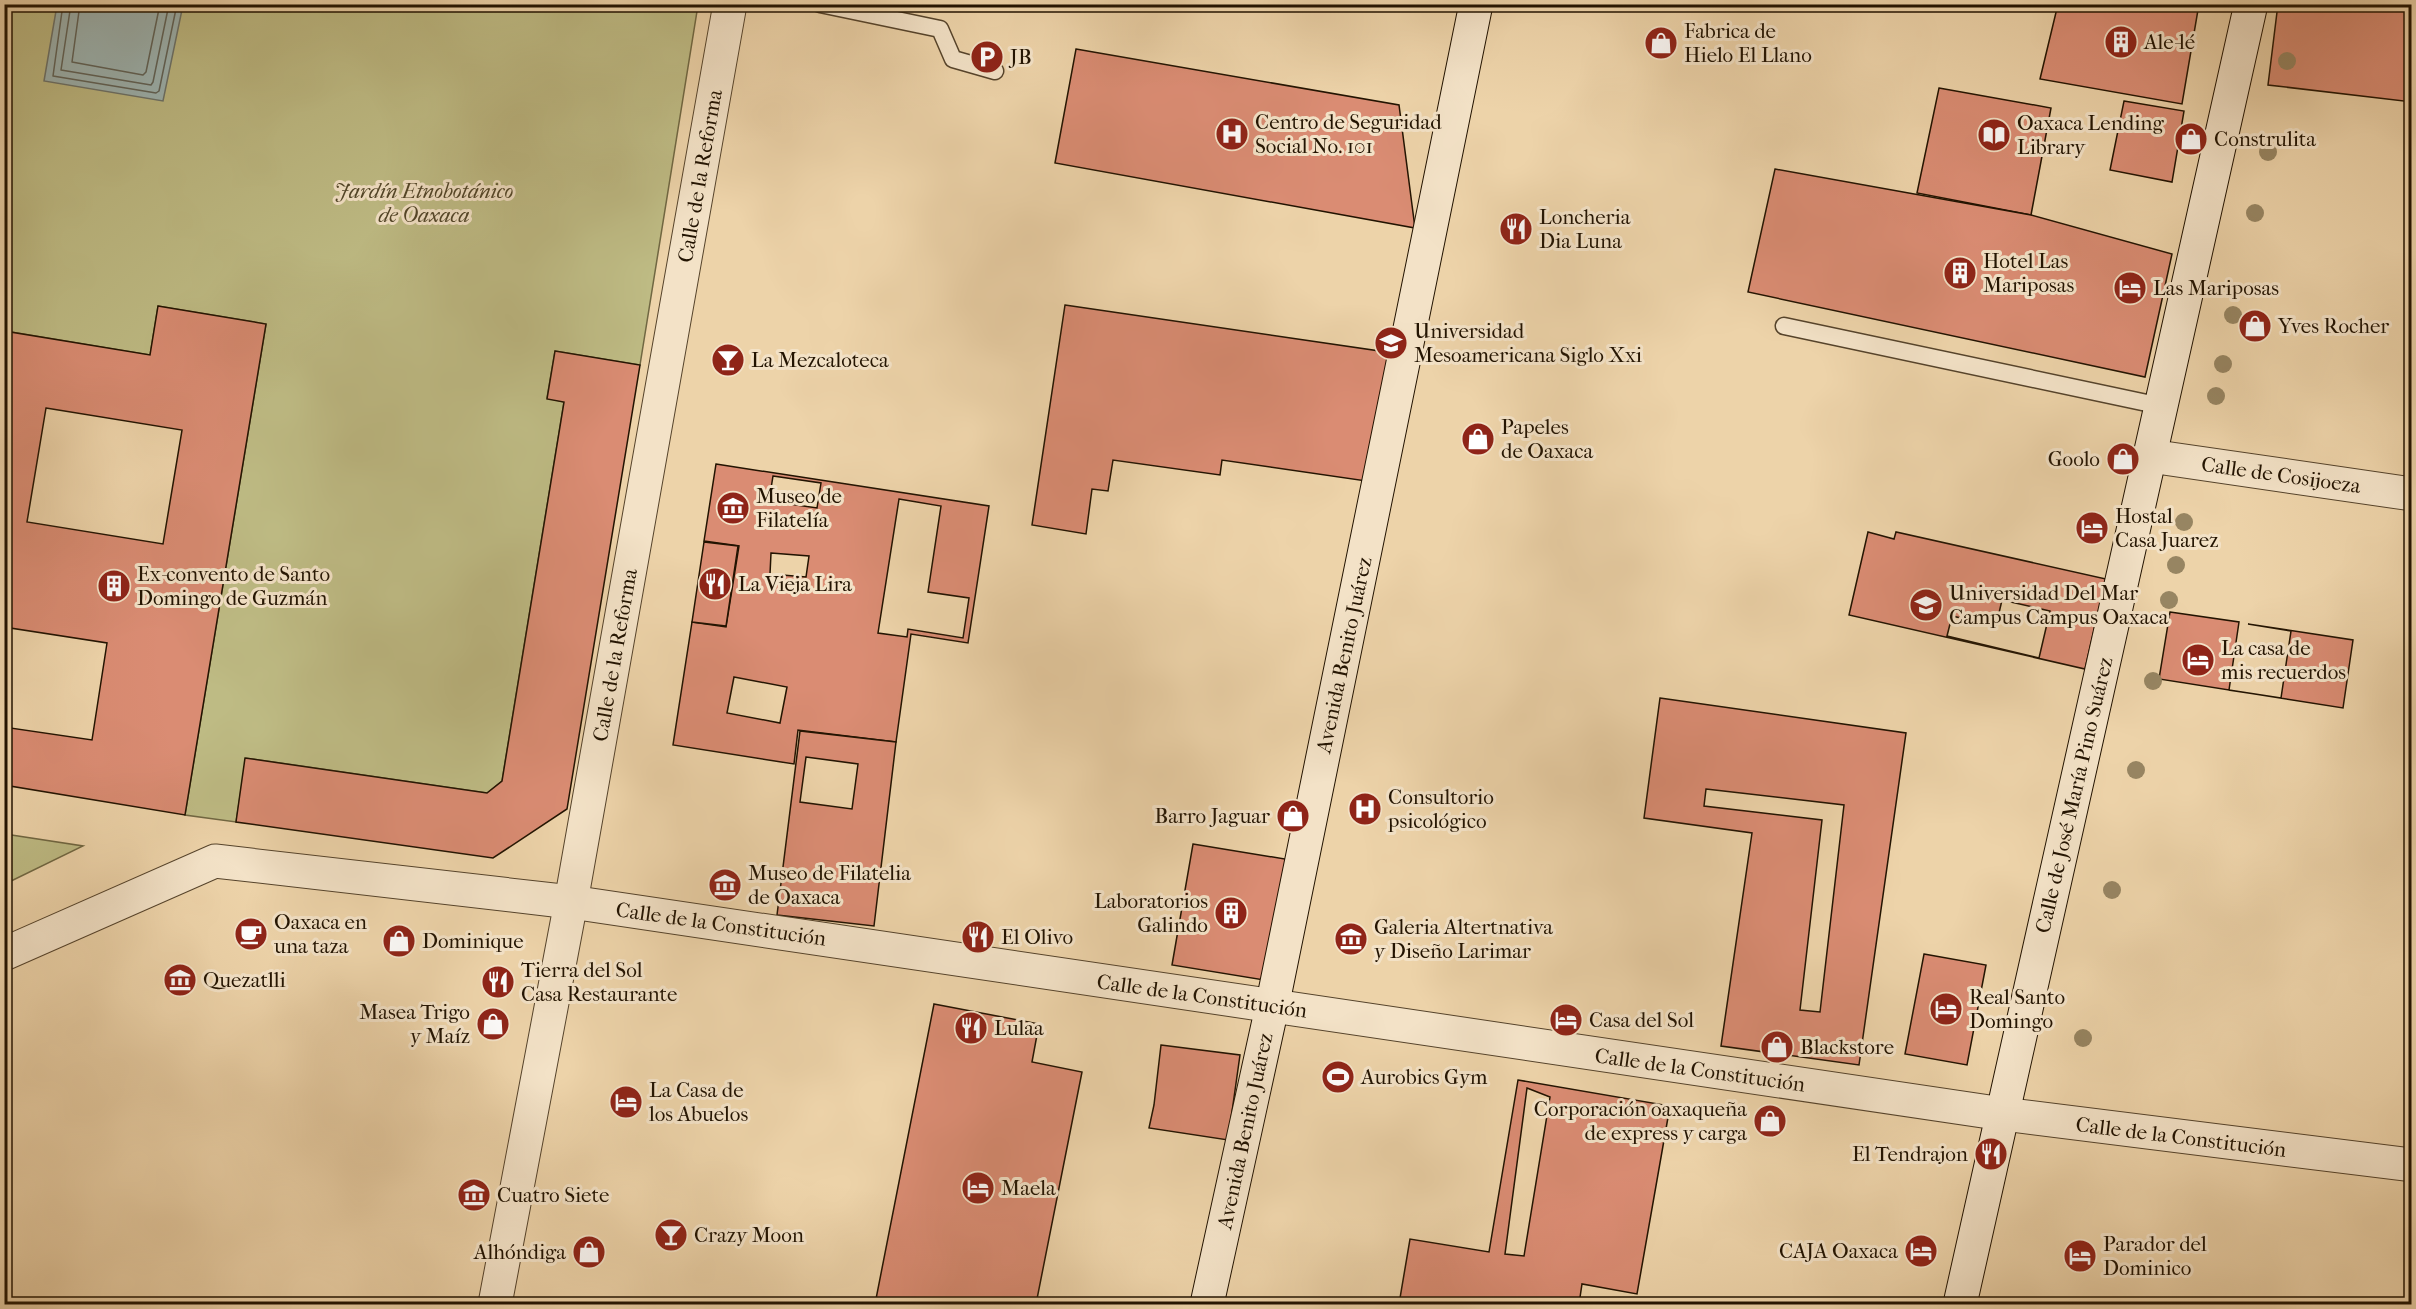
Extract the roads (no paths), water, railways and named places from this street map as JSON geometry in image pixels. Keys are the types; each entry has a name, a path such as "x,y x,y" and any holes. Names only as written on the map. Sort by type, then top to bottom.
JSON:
{"street":[{"name":"Calle de la Reforma","path":"495,1305 570,902 730,4"},
{"name":"Avenida Benito Juárez","path":"1207,1305 1272,1007 1476,4"},
{"name":"Calle de José María Pino Suárez","path":"1960,1305 2251,4"},
{"name":"Calle de Cosijoeza","path":"2150,456 2412,494"},
{"name":"Calle de la Constitución","path":"6,952 215,861 570,902 2002,1114 2412,1165"}],"lane":[{"path":"819,4 940,29 953,59 995,71"},
{"path":"1784,326 2161,406"}],"water":[{"path":"57,5 183,5 163,101 44,81"}],"place":[{"name":"Ale-lé","path":"2121,42"},
{"name":"Fabrica de Hielo El Llano","path":"1661,43"},
{"name":"JB","path":"987,57"},
{"name":"Centro de Seguridad Social No. 101","path":"1232,134"},
{"name":"Oaxaca Lending Library","path":"1994,135"},
{"name":"Construlita","path":"2191,139"},
{"name":"Loncheria Dia Luna","path":"1516,229"},
{"name":"Hotel Las Mariposas","path":"1960,273"},
{"name":"Las Mariposas","path":"2130,288"},
{"name":"Yves Rocher","path":"2255,326"},
{"name":"Universidad Mesoamericana Siglo Xxi","path":"1391,343"},
{"name":"La Mezcaloteca","path":"728,360"},
{"name":"Papeles de Oaxaca","path":"1478,439"},
{"name":"Goolo","path":"2123,459"},
{"name":"Museo de Filatelía","path":"733,508"},
{"name":"Hostal Casa Juarez","path":"2092,528"},
{"name":"La Vieja Lira","path":"715,584"},
{"name":"Ex-convento de Santo Domingo de Guzmán","path":"114,586"},
{"name":"Universidad Del Mar Campus Campus Oaxaca","path":"1926,605"},
{"name":"La casa de mis recuerdos","path":"2198,660"},
{"name":"Consultorio psicológico","path":"1365,809"},
{"name":"Barro Jaguar","path":"1293,816"},
{"name":"Museo de Filatelia de Oaxaca","path":"725,885"},
{"name":"Laboratorios Galindo","path":"1231,913"},
{"name":"Oaxaca en una taza","path":"251,934"},
{"name":"El Olivo","path":"978,937"},
{"name":"Galeria Altertnativa y Diseño Larimar","path":"1351,939"},
{"name":"Dominique","path":"399,941"},
{"name":"Quezatlli","path":"180,980"},
{"name":"Tierra del Sol Casa Restaurante","path":"498,982"},
{"name":"Real Santo Domingo","path":"1946,1009"},
{"name":"Casa del Sol","path":"1566,1020"},
{"name":"Masea Trigo y Maíz","path":"493,1024"},
{"name":"Lulaa","path":"971,1028"},
{"name":"Blackstore","path":"1777,1047"},
{"name":"Aurobics Gym","path":"1338,1077"},
{"name":"La Casa de los Abuelos","path":"626,1102"},
{"name":"Corporación oaxaqueña de express y carga","path":"1770,1121"},
{"name":"El Tendrajon","path":"1991,1154"},
{"name":"Maela","path":"978,1188"},
{"name":"Cuatro Siete","path":"474,1195"},
{"name":"Crazy Moon","path":"671,1235"},
{"name":"CAJA Oaxaca","path":"1921,1251"},
{"name":"Alhóndiga","path":"589,1252"},
{"name":"Parador del Dominico","path":"2080,1256"}],"park label":[{"name":"Jardín Etnobotánico de Oaxaca","path":"424,203"}]}
